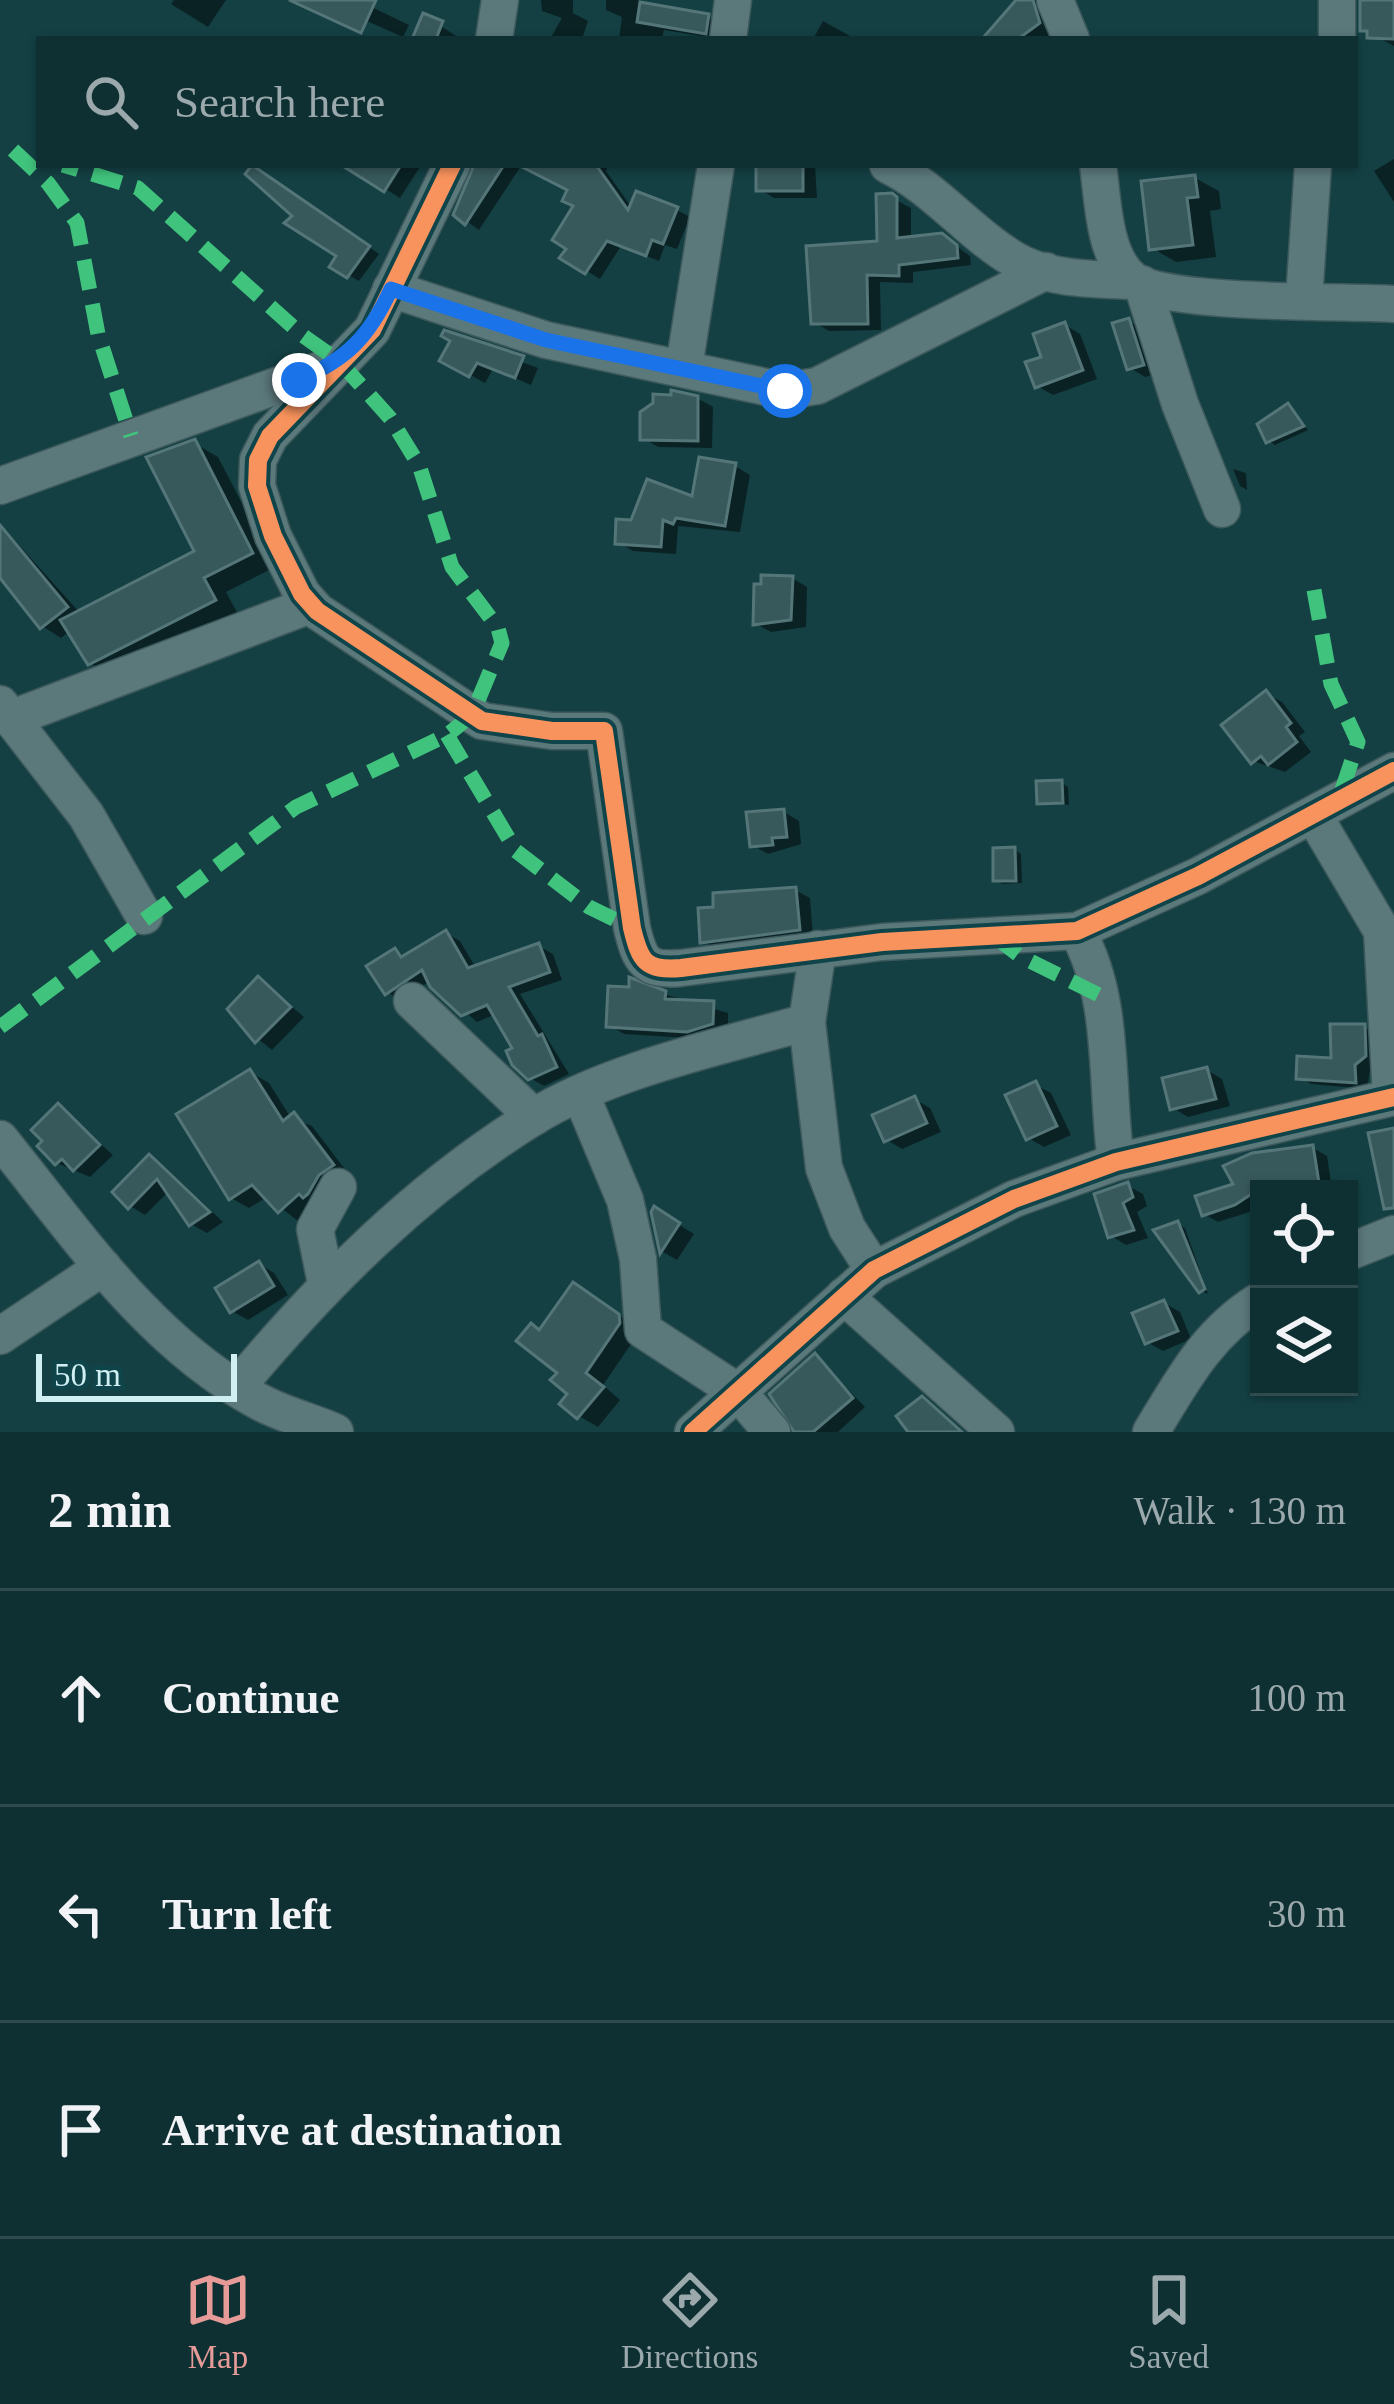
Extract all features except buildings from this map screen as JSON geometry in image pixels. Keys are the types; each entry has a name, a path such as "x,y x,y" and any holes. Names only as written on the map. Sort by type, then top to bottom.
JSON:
{"street":[{"path":"494,36 500,0"},
{"path":"728,36 733,0"},
{"path":"1054,0 1071,36"},
{"path":"1336,36 1337,0"},
{"path":"451,168 372,331 270,436 256,471 273,536 310,605 482,721 552,731 604,731 632,928 639,959 649,967 681,968 818,949 1077,931 1314,816 1394,771"},
{"path":"684,367 716,168"},
{"path":"894,168 918,180 1016,261 1046,272 1138,282 1178,295 1394,304"},
{"path":"1099,168 1117,260 1138,282 1222,509"},
{"path":"1304,299 1313,168"},
{"path":"391,289 546,340 684,367 758,389 818,386 1046,272"},
{"path":"0,486 340,362"},
{"path":"144,916 86,815 5,712 310,605"},
{"path":"693,1432 874,1270 1014,1199 1116,1162 1392,1097 1382,931 1314,816"},
{"path":"1077,931 1096,964 1103,997 1116,1162"},
{"path":"818,949 807,1022 826,1183 874,1270"},
{"path":"412,1001 533,1117"},
{"path":"248,1408 326,1283 408,1207 533,1117 580,1095 807,1022"},
{"path":"580,1095 630,1217 643,1330 738,1391 772,1432"},
{"path":"0,1139 103,1267 177,1345 248,1408 335,1432"},
{"path":"326,1283 315,1229 338,1187"},
{"path":"1358,1248 1394,1234"},
{"path":"0,1336 103,1267"},
{"path":"844,1296 996,1432"},
{"path":"1151,1432 1199,1353 1221,1328 1250,1307"}],"marked path":[{"path":"13,150 48,183 77,223 98,334 131,436"},
{"path":"0,1027 296,807 447,735 472,715 502,643 498,628 452,567 419,465 390,418 340,362 302,335 138,188 73,168"},
{"path":"1314,590 1331,684 1358,742 1338,802"},
{"path":"447,735 516,851 589,907 632,928"},
{"path":"994,936 1020,956 1103,997"}],"cycle path":[{"path":"451,168 372,330 270,436 258,460 257,486 273,536 302,594 317,611 482,721 552,731 604,731 632,928 638,949 652,965 681,968 882,942 1077,931 1198,876 1394,771"},
{"path":"693,1432 874,1270 1014,1199 1116,1162 1394,1097"}],"route":[{"path":"299,380 340,362 372,331 391,289 546,340 684,367 758,389 785,391"}]}
